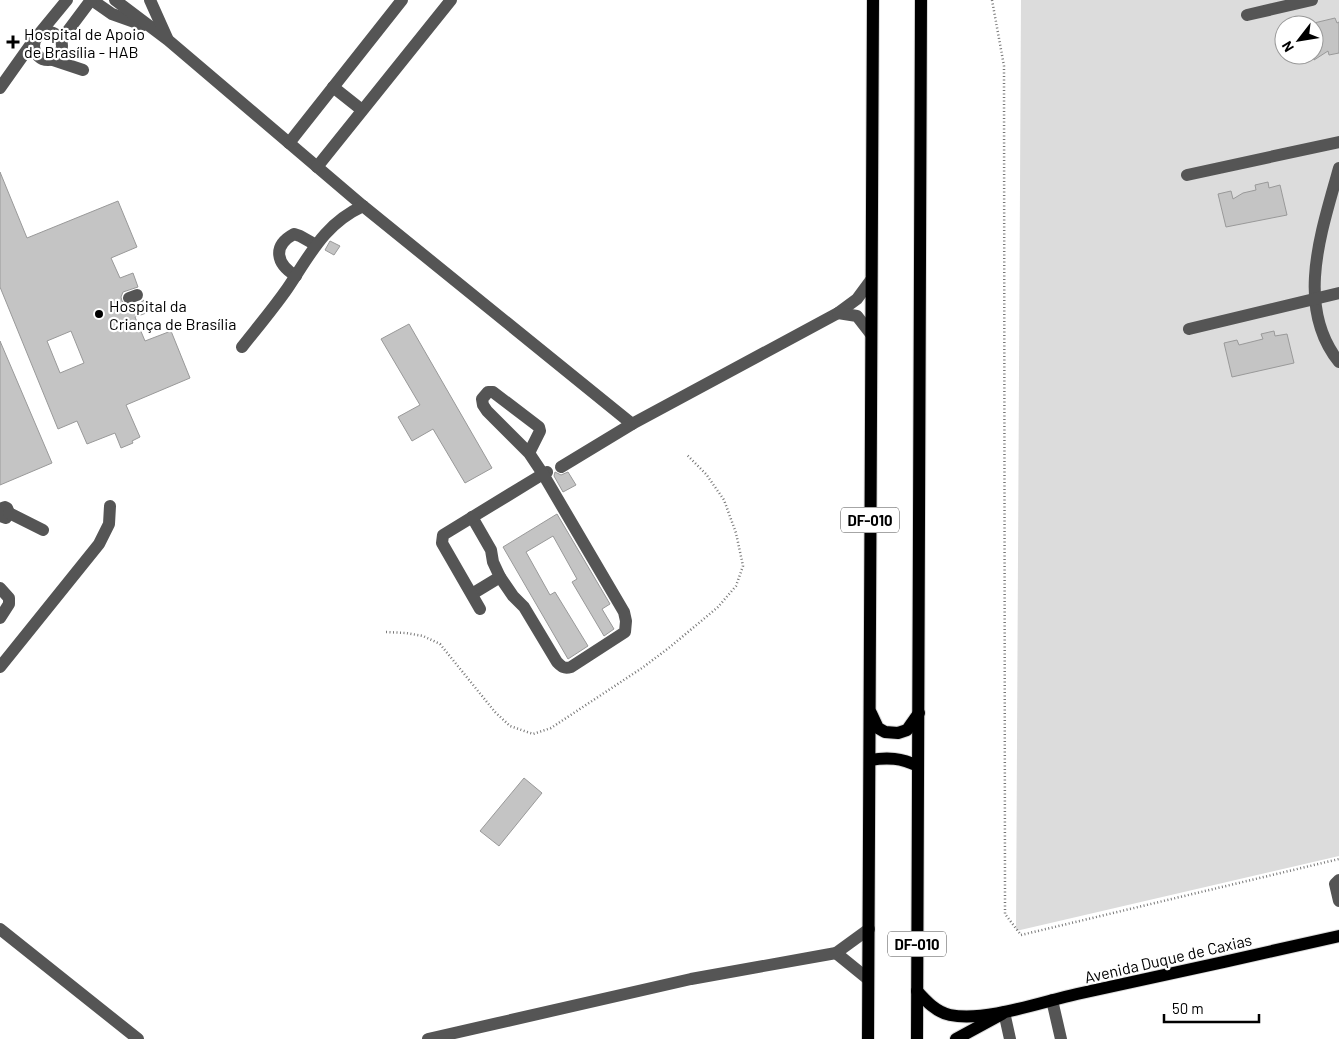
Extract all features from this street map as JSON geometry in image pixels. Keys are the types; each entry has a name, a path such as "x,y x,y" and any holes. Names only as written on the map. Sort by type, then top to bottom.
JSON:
{"main road":[{"name":"DF-010","path":"868,1039 873,0"},
{"name":"DF-010","path":"917,1039 922,0"},
{"path":"870,711 878,728 885,732 898,733 907,730 919,713"},
{"path":"870,760 896,758 918,766"},
{"name":"Avenida Duque de Caxias","path":"917,991 938,1010 950,1015 968,1016 1004,1012 1339,936"},
{"name":"Avenida Duque de Caxias","path":"956,1039 1004,1012"}],"street":[{"path":"0,88 14,67 67,0"},
{"path":"14,67 48,60 61,52 61,43 91,0 112,14 153,29"},
{"path":"115,0 168,40 317,168 632,424"},
{"path":"150,0 168,40"},
{"path":"289,143 402,0"},
{"path":"317,168 451,0"},
{"path":"1247,16 1312,0"},
{"path":"45,32 57,35 61,43 83,70 38,57 34,52 37,37 45,32"},
{"path":"333,87 362,110"},
{"path":"1187,175 1339,142"},
{"path":"1339,168 1318,246 1314,299 1324,336 1339,362"},
{"path":"242,347 296,276 316,246 340,219 363,206"},
{"path":"296,276 282,265 279,257 280,247 287,237 294,234 316,246"},
{"path":"561,467 632,424 838,313 857,299 871,280"},
{"path":"1189,329 1339,293"},
{"path":"838,313 857,316 871,334"},
{"path":"472,517 491,550 493,562 500,577 513,596 524,607 557,662 562,667 572,667 625,632 626,621 624,612 545,473 529,453 483,405 482,399 488,392 493,392 539,427 540,431 529,453"},
{"path":"480,608 442,543 442,538 449,531 545,473"},
{"path":"0,667 99,544 109,524 110,506"},
{"path":"3,513 44,530"},
{"path":"472,594 500,577"},
{"path":"0,588 9,598 9,604 0,618"},
{"path":"1339,880 1335,884 1339,901"},
{"path":"0,929 138,1039"},
{"path":"428,1039 691,978 836,953 868,929"},
{"path":"836,953 868,979"},
{"path":"1052,1000 1061,1039"},
{"path":"1004,1012 1010,1039"}],"path":[{"path":"992,0 1004,66 1005,914 1021,935 1339,859"}],"shaded area":[{"path":"1021,0 1339,0 1339,856 1016,931"}],"building":[{"path":"1335,18 1337,23 1339,22 1339,53 1329,55 1328,51 1324,54 1324,21"},
{"name":"Hospital da Criança de Brasília","path":"0,172 27,238 118,201 137,247 111,258 120,278 133,273 138,287 123,292 122,301 128,306 144,300 149,312 135,317 145,341 171,331 190,378 126,405 140,437 132,441 133,443 121,448 115,433 87,444 77,421 58,429 0,287","holes":["71,331 84,363 60,373 47,341"]},
{"path":"1268,182 1269,188 1280,185 1287,215 1226,227 1218,194 1231,191 1233,199 1243,193 1256,190 1255,185"},
{"path":"330,241 340,246 334,255 325,250"},
{"path":"409,324 492,468 465,483 433,429 412,441 398,417 420,405 381,339"},
{"path":"1274,331 1275,336 1287,334 1294,363 1232,377 1224,343 1237,340 1239,345 1263,339 1261,334"},
{"path":"0,341 52,463 0,485"},
{"path":"555,472 561,475 568,472 576,485 563,492 554,476"},
{"path":"557,514 610,604 602,609 614,629 604,636 572,582 577,579 553,536 526,552 550,595 555,592 588,646 568,659 503,547"},
{"path":"524,778 542,793 499,846 480,831"}],"place":[{"name":"Hospital de Apoio de Brasília - HAB","path":"13,42"},
{"name":"Hospital da Criança de Brasília","path":"99,314"}]}
